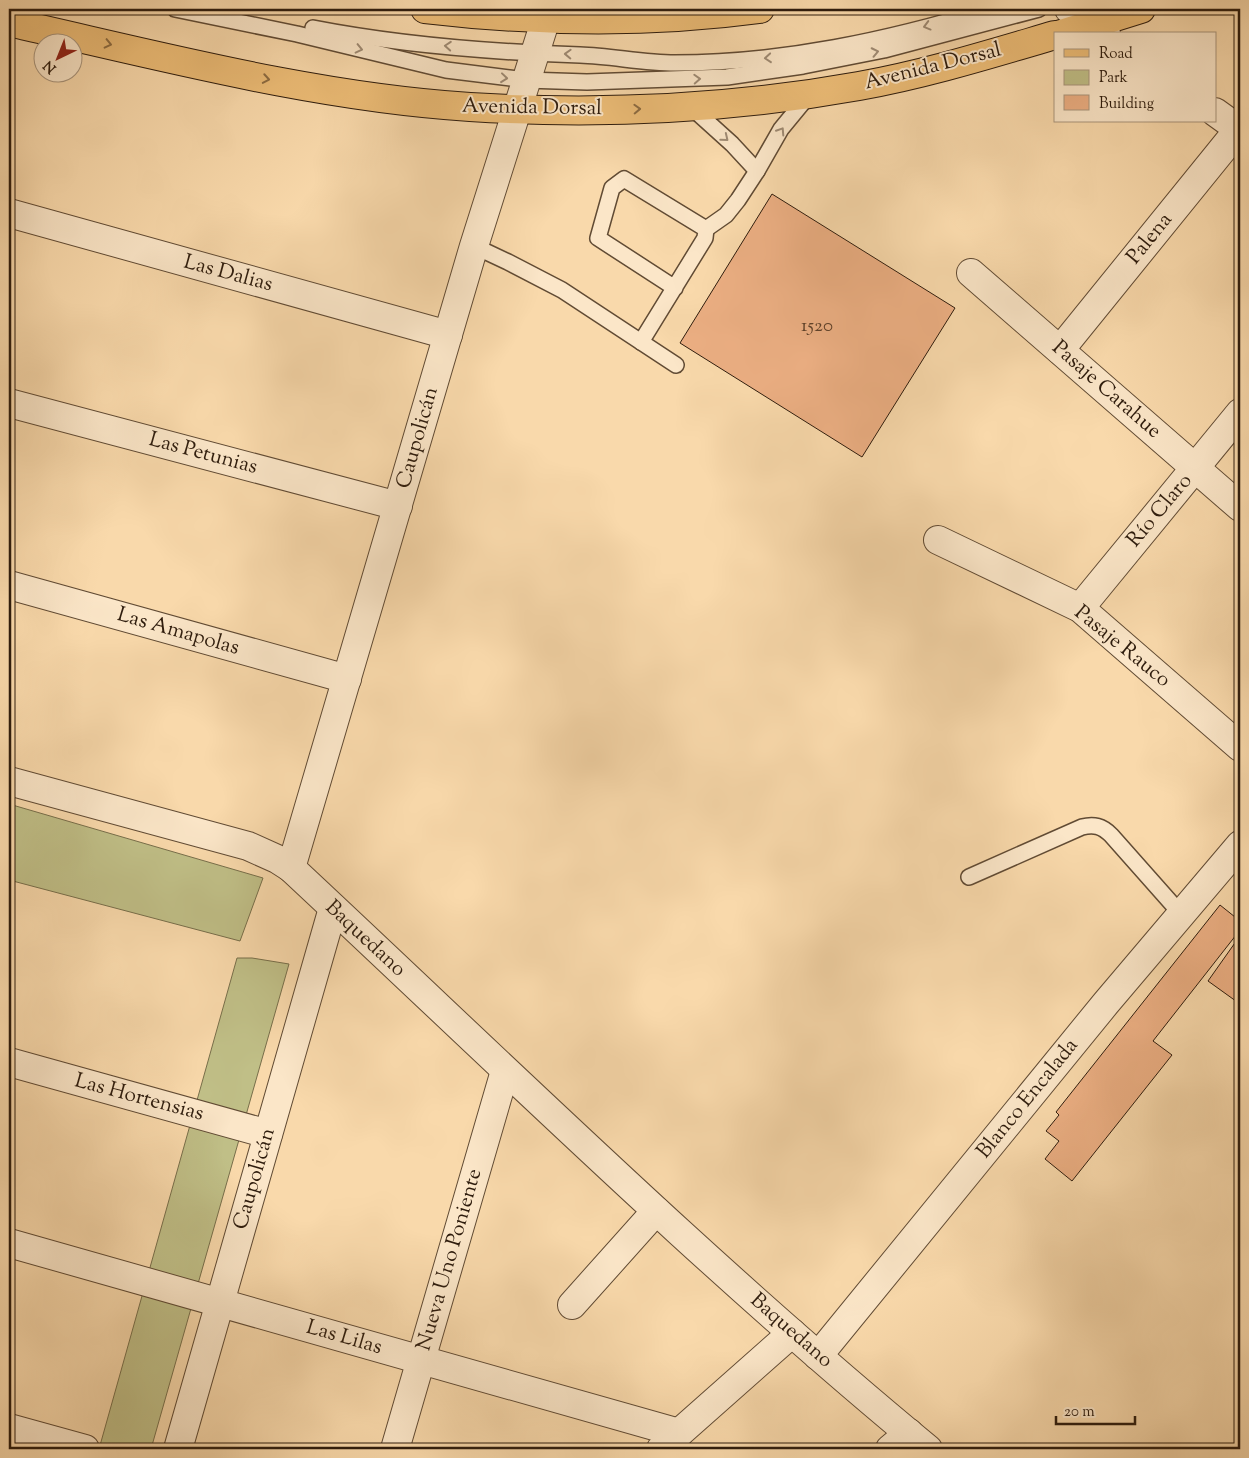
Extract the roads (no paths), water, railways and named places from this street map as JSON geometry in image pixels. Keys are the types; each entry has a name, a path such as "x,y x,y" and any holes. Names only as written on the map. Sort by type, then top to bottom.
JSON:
{"main road":[{"path":"425,9 506,17 547,14 662,17 760,9"},
{"path":"1076,32 1099,29 1141,9"},
{"name":"Avenida Dorsal","path":"9,22 235,73 310,87 450,106 518,110 631,110 691,107 810,94 910,75 1054,36"}],"street":[{"path":"1069,9 1099,29"},
{"name":"Caupolicán","path":"291,868 474,246 547,14"},
{"path":"1216,113 1240,129"},
{"name":"Palena","path":"1060,350 1240,129"},
{"name":"Las Dalias","path":"9,214 448,335"},
{"name":"Pasaje Carahue","path":"971,273 1240,507"},
{"name":"Las Petunias","path":"9,403 398,506"},
{"name":"Río Claro","path":"1080,608 1240,413"},
{"name":"Pasaje Rauco","path":"938,540 1080,608 1240,747"},
{"name":"Las Amapolas","path":"9,585 347,679"},
{"name":"Baquedano","path":"9,781 248,846 277,859 291,868 505,1071 656,1211 818,1356 909,1444"},
{"name":"Blanco Encalada","path":"818,1356 1106,1003 1240,845"},
{"name":"Caupolicán","path":"178,1449 333,908"},
{"name":"Las Hortensias","path":"9,1062 268,1134"},
{"name":"Nueva Uno Poniente","path":"395,1449 505,1071"},
{"path":"572,1305 656,1211"},
{"name":"Las Lilas","path":"9,1243 421,1360 670,1441"},
{"path":"670,1441 792,1332"},
{"path":"9,1428 85,1449"}],"lane":[{"path":"175,9 306,36 446,70 526,80 587,82 727,77 803,66 884,50 1039,9"},
{"path":"222,9 318,29 441,46 600,56 673,64 777,58 833,49 991,9"},
{"path":"641,342 705,238 706,229 726,215 738,200 781,130 810,94"},
{"path":"691,107 732,144 757,171"},
{"path":"674,288 598,238 612,188 624,179 706,229"},
{"path":"474,246 562,290 676,365"},
{"path":"969,878 1082,827 1090,825 1099,826 1111,835 1181,914"}]}
